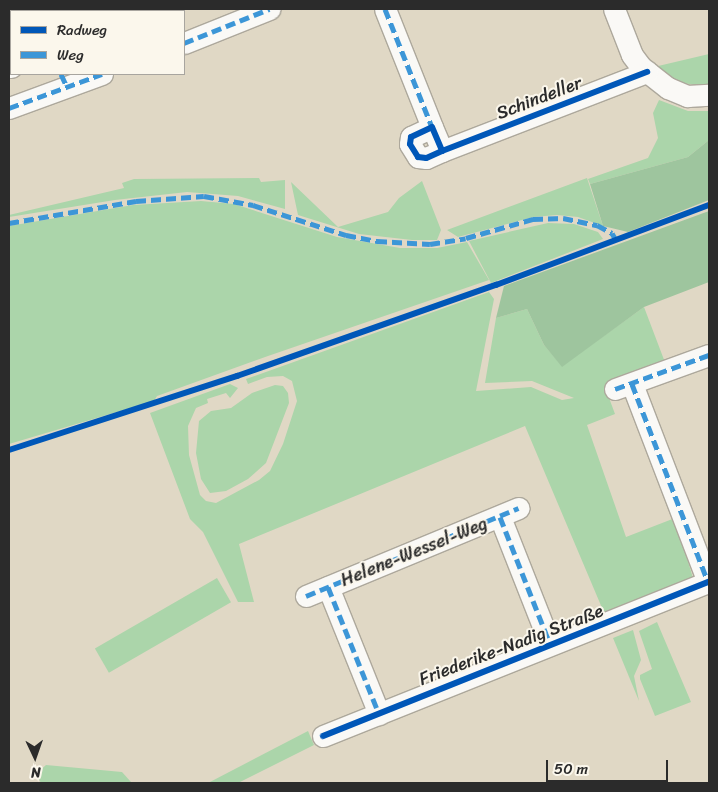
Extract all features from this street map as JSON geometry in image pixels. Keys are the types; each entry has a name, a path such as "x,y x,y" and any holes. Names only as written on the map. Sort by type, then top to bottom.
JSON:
{"street":[{"path":"185,43 269,9"},
{"name":"Schindeller","path":"385,9 442,151 647,72"},
{"path":"614,9 632,55 647,72 687,96 709,96"},
{"path":"9,108 64,80 96,75"},
{"path":"709,355 623,386 709,582"},
{"name":"Helene-Wessel-Weg","path":"306,596 509,512 550,644"},
{"name":"Friederike-Nadig Straße","path":"323,736 709,582"},
{"name":"Helene-Wessel-Weg","path":"328,587 379,714"}],"green space":[{"path":"709,54 709,87 676,82 654,67"},
{"path":"659,100 688,111 709,111 709,140 688,157 590,184 588,179 648,158 658,138 653,113"},
{"path":"709,140 709,200 628,232 603,226 590,184 688,157"},
{"path":"259,178 261,182 285,180 285,209 238,196 187,192 115,200 9,217 9,215 124,188 122,183 134,179"},
{"path":"587,178 603,226 578,217 557,215 533,217 458,237 447,230"},
{"path":"422,181 441,230 437,240 412,240 359,234 298,215 291,182 338,227 388,212 399,198"},
{"path":"201,201 234,204 337,237 400,248 437,248 467,242 489,280 157,396 154,401 9,444 9,226 133,205"},
{"path":"709,211 709,282 644,307 562,367 544,345 527,309 496,318 504,286"},
{"path":"548,223 574,224 598,232 603,239 491,283 469,241"},
{"path":"489,292 494,299 476,391 531,387 562,400 574,398 532,381 485,383 496,318 527,309 544,345 562,366 644,307 666,365 605,387 615,414 587,425 626,537 675,518 693,578 605,615 525,426 239,544 254,602 238,602 203,532 190,519 150,413 230,384 238,388 230,398 226,393 207,399 208,403 196,408 188,426 189,455 200,495 206,501 216,503 259,480 270,471 283,444 297,401 292,381 283,376 267,377 248,384 246,379"},
{"path":"275,385 283,386 288,393 289,403 266,463 248,479 226,491 210,493 201,479 196,453 199,421 211,411 231,408 252,393"},
{"path":"217,578 231,602 109,673 95,648"},
{"path":"657,622 691,702 655,716 640,679 640,675 652,669 639,631"},
{"path":"633,630 641,660 634,676 639,701 613,638"},
{"path":"308,731 314,745 238,783 208,783"},
{"path":"46,765 122,772 131,782 41,783 36,774"}],"marked path":[{"path":"185,43 269,9"},
{"path":"385,9 432,127"},
{"path":"61,75 67,87"},
{"path":"9,108 99,75"},
{"path":"9,223 136,201 204,196 253,205 346,235 377,241 430,244 466,238 533,219 563,218 597,225 612,233 616,240"},
{"path":"615,389 709,355"},
{"path":"632,384 708,582"},
{"path":"306,596 518,508"},
{"path":"500,517 550,644"},
{"path":"328,587 379,714"}],"cycle path":[{"path":"442,151 426,158 418,157 410,144 411,137 432,127 442,151 647,72"},
{"path":"9,450 237,376 496,285 709,205"},
{"path":"323,736 709,582"}]}
